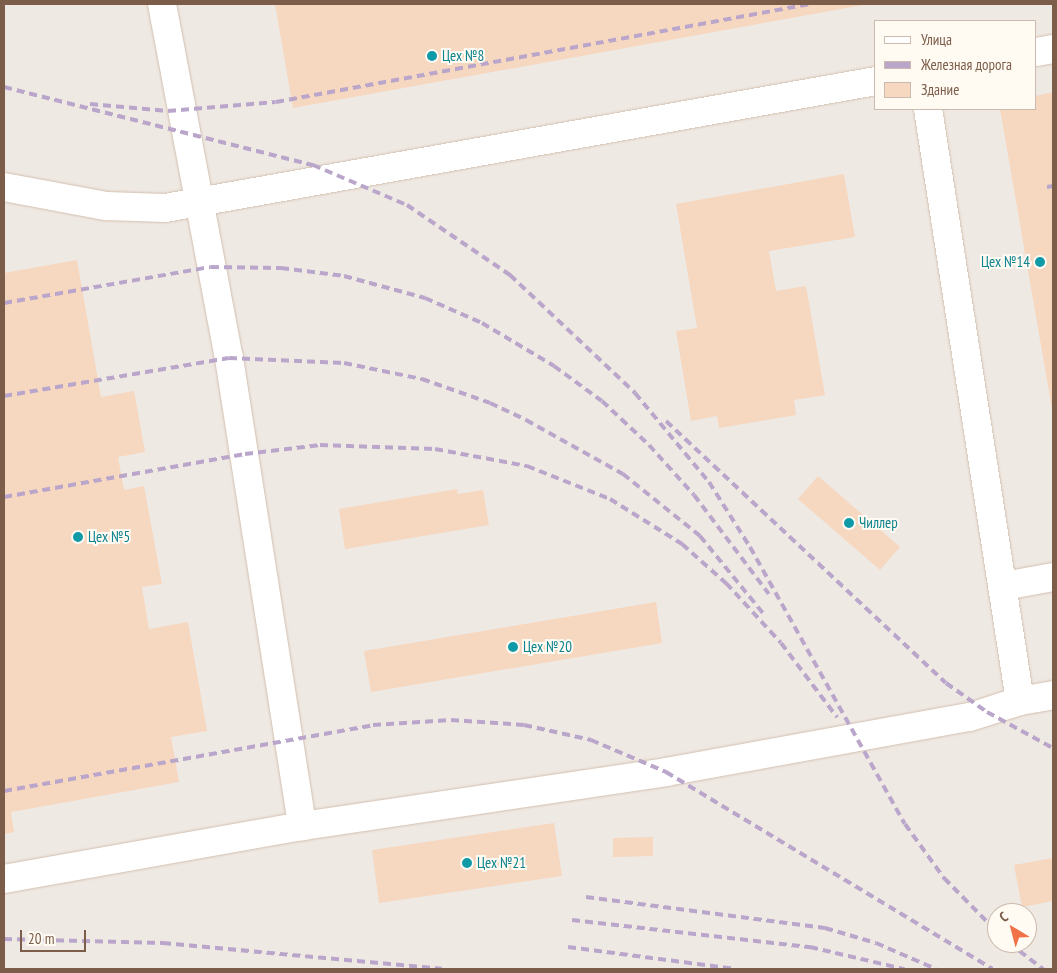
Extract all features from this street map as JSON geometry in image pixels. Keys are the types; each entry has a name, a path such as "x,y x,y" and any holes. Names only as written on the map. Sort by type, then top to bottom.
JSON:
{"lane":[{"path":"162,4 232,377 302,826"},
{"path":"1037,52 1053,49"},
{"path":"4,187 106,206 164,208 874,81"},
{"path":"928,110 1004,586 1020,701"},
{"path":"1004,586 1053,577"},
{"path":"4,879 302,826 666,772 970,717 1020,701 1053,695"}],"shaded area":[{"path":"4,4 1053,4 1053,969 4,969"}],"building":[{"name":"Цех №8","path":"275,4 863,4 863,5 293,108"},
{"name":"Цех №14","path":"1053,92 1053,409 1000,110 1037,110 1037,96"},
{"path":"844,174 855,237 769,251 776,291 806,286 825,395 794,400 796,415 719,428 717,416 691,421 676,331 697,328 676,204"},
{"name":"Цех №5","path":"77,260 101,397 134,391 145,452 118,457 124,490 144,486 162,584 142,587 149,629 188,622 207,731 171,737 179,782 11,812 14,832 4,834 4,273"},
{"name":"Чиллер","path":"818,476 900,547 880,570 798,499"},
{"path":"457,489 458,494 483,490 489,525 345,549 339,509"},
{"name":"Цех №20","path":"656,602 662,643 371,692 364,651"},
{"name":"Цех №21","path":"554,823 562,876 379,903 372,850"},
{"path":"653,837 653,856 613,857 613,838"},
{"path":"1053,858 1053,901 1037,904 1021,903 1014,865"}],"railway":[{"path":"90,104 168,111 276,102 810,4"},
{"path":"4,87 313,165 407,205 510,275 635,393 709,482 750,547 905,824 944,878 987,922"},
{"path":"1047,187 1053,186"},
{"path":"4,303 211,267 281,268 344,276 425,298 482,323 554,366 602,401 649,445 694,495 769,594"},
{"path":"4,396 229,358 344,363 422,379 490,403 526,420 623,474 700,536 766,617"},
{"path":"666,421 946,683 987,712 1053,748"},
{"path":"4,497 245,454 320,445 435,449 527,466 610,499 682,544 726,583 781,643 837,717"},
{"path":"4,791 373,725 451,720 524,725 591,740 666,772 992,969"},
{"path":"586,897 825,928 876,943 936,969"},
{"path":"572,920 810,947 904,969"},
{"path":"4,939 163,943 442,969"},
{"path":"568,947 736,969"},
{"path":"1022,953 1043,969"}],"place":[{"name":"Цех №8","path":"432,56"},
{"name":"Цех №14","path":"1040,262"},
{"name":"Чиллер","path":"849,523"},
{"name":"Цех №5","path":"78,537"},
{"name":"Цех №20","path":"513,647"},
{"name":"Цех №21","path":"467,863"}]}
